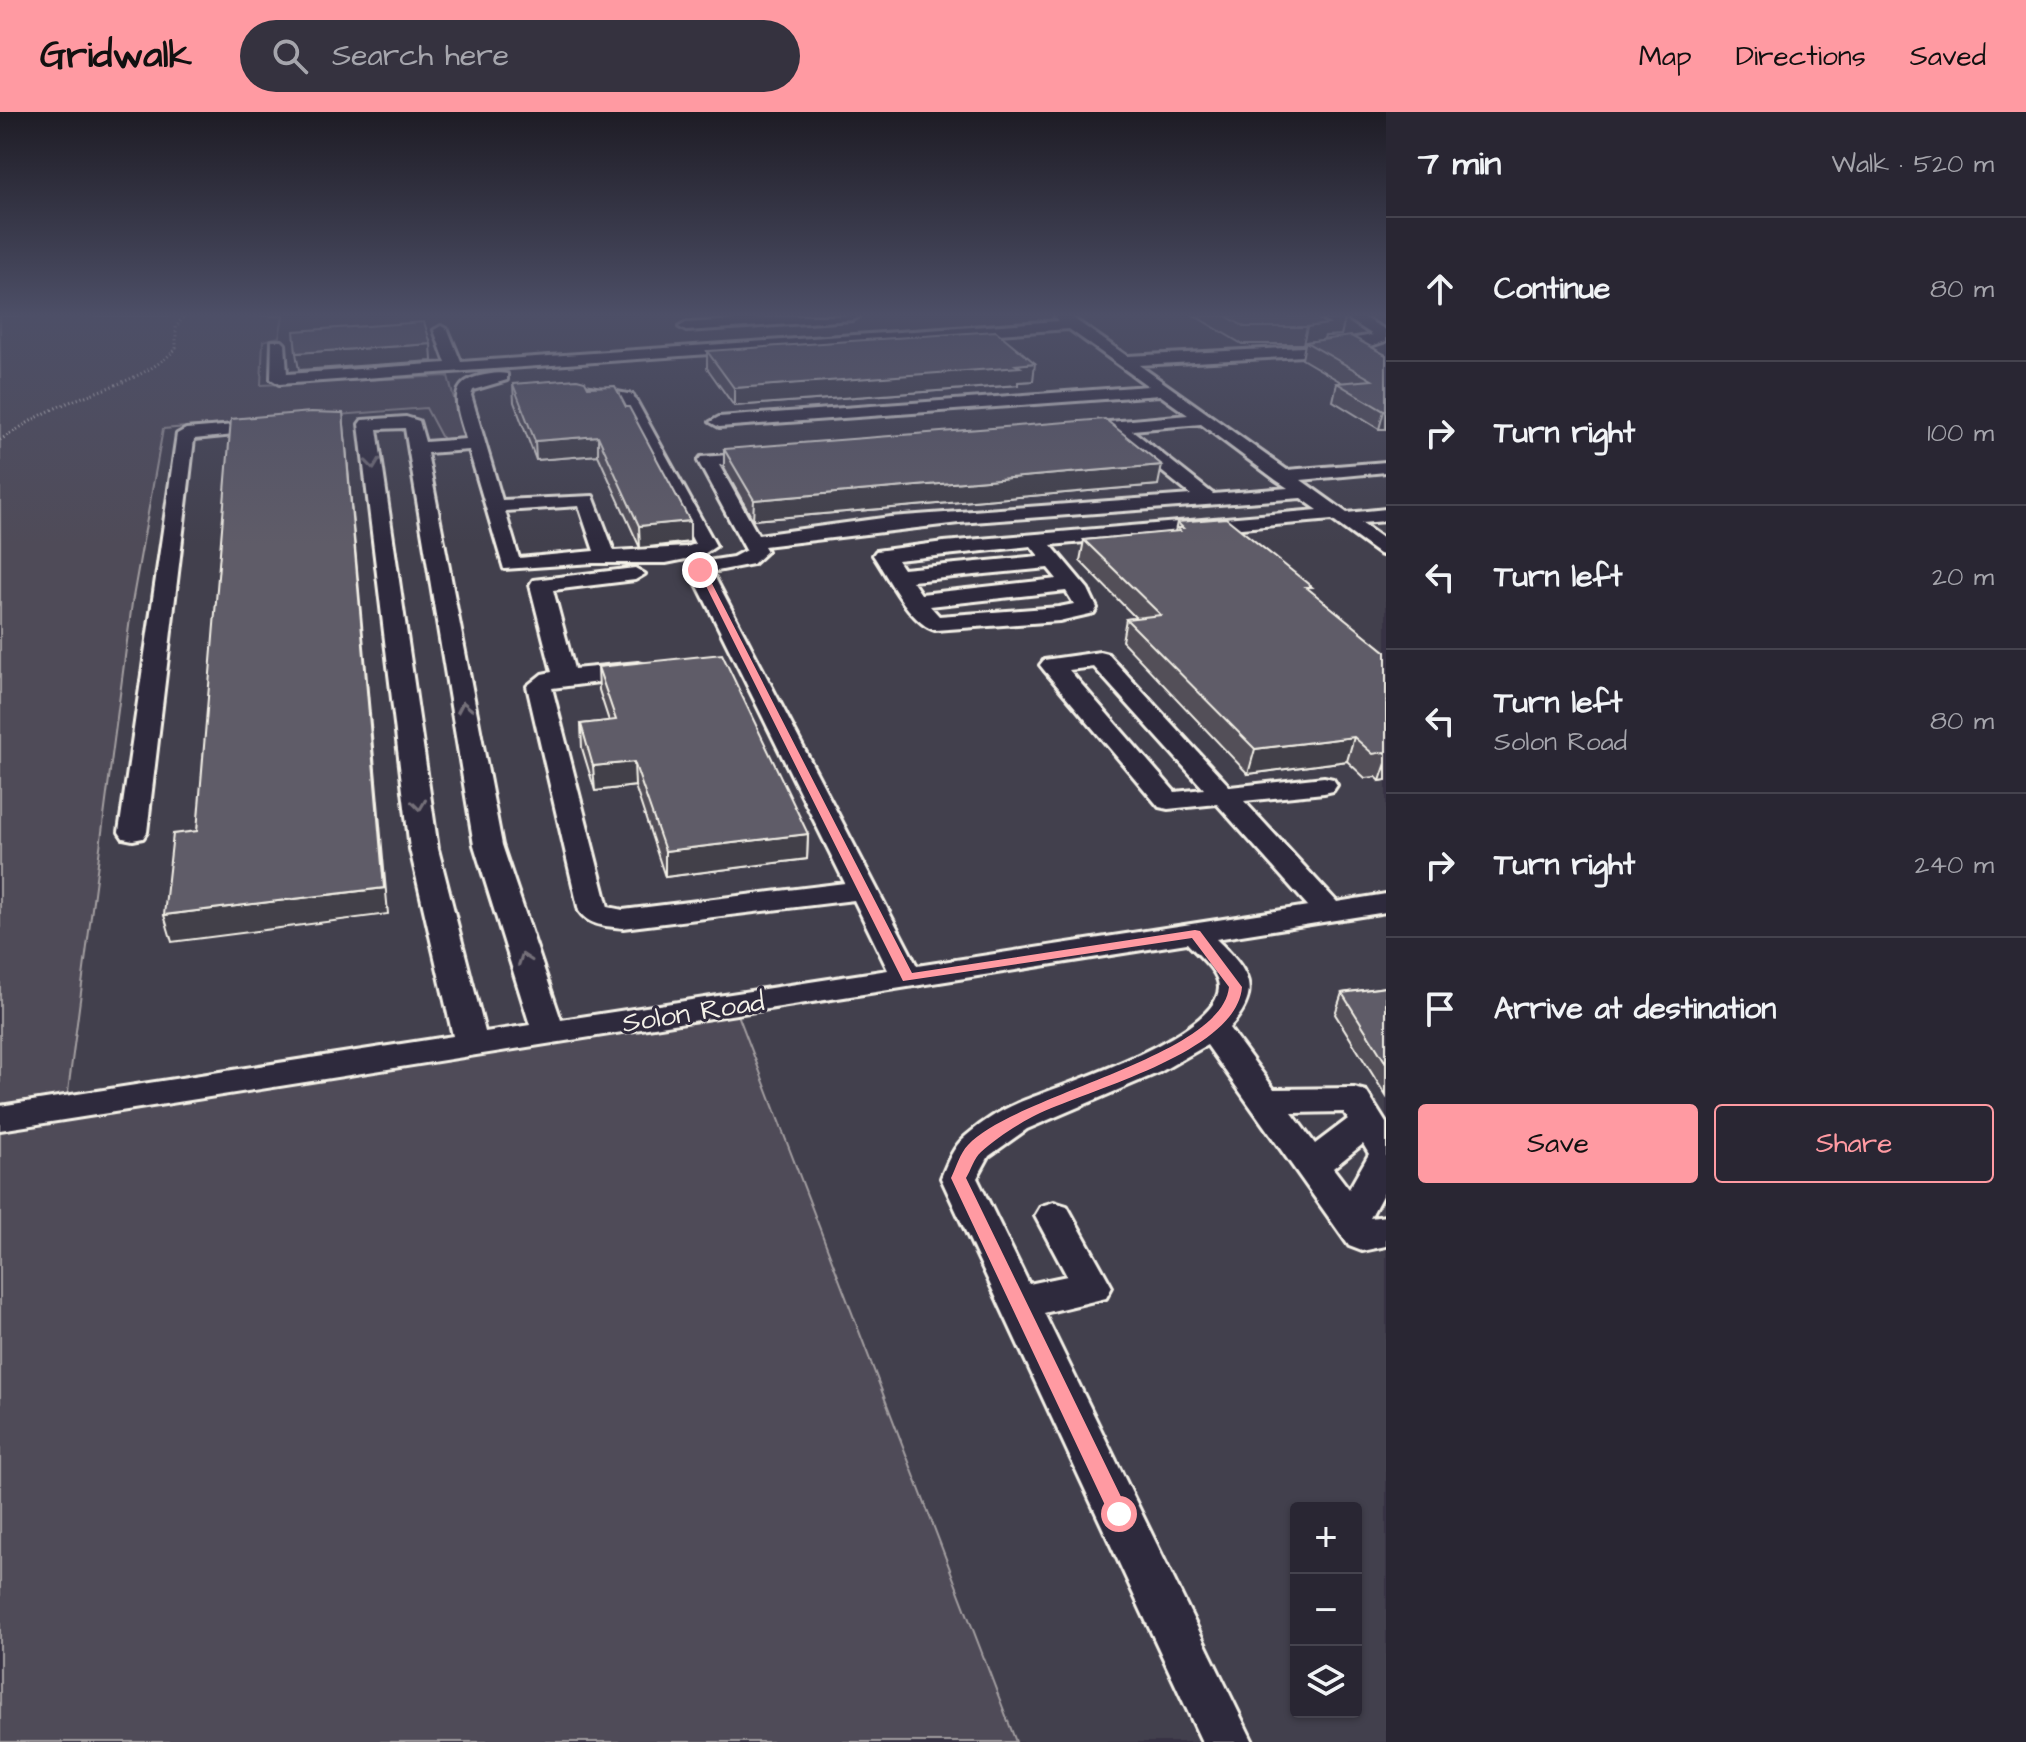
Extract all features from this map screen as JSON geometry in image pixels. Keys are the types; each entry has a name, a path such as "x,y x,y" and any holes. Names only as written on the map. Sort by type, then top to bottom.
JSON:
{"street":[{"path":"464,392 511,565 696,552 706,546 627,398 588,392"},
{"path":"719,422 1135,392"},
{"path":"1167,392 1386,550"},
{"path":"1054,432 1205,419"},
{"path":"341,424 406,422 413,425 488,845 549,1033"},
{"path":"368,424 424,849 472,1045"},
{"path":"133,832 186,434 285,425"},
{"path":"1117,427 1210,501"},
{"path":"417,448 476,444"},
{"path":"565,678 541,585 700,570 702,567 751,559 757,551 753,542 707,461 786,454"},
{"path":"1283,476 1386,467"},
{"path":"753,542 847,528 1148,501 1210,501 1305,492"},
{"path":"494,506 586,500 607,559"},
{"path":"1037,541 1072,584 914,601 883,555 1037,541 1340,516 1386,515"},
{"path":"896,576 1053,561"},
{"path":"700,570 908,978"},
{"path":"393,613 446,608"},
{"path":"715,662 745,658"},
{"path":"1324,785 1224,796 1168,801 1052,665 1100,659 1224,796 1330,912"},
{"path":"670,666 550,679 539,686 594,911 604,917 623,919 863,890"},
{"name":"Solon Road","path":"0,1118 1386,903"},
{"path":"1195,934 1235,987 1235,996 1211,1026 1132,1073 1027,1113 973,1150 959,1178 1228,1742"},
{"path":"1211,1026 1362,1236 1386,1231"},
{"path":"1264,1101 1354,1100 1386,1154 1350,1220"},
{"path":"1310,1167 1367,1122"},
{"path":"1018,1302 1092,1287 1054,1216"}],"path":[{"path":"0,440 75,399 101,392"}],"shaded area":[{"path":"0,392 452,392 464,437 443,440 426,408 163,429 132,603 66,1107 734,1004 1016,1742 0,1742"},
{"path":"177,392 1386,392 1386,1742 1016,1742 733,1004 66,1107 132,603 166,408"}],"building":[{"path":"516,392 618,392 690,521 639,526 598,436 535,441"},
{"path":"1352,392 1386,392 1384,411"},
{"path":"311,412 343,413 384,888 164,915 173,834 197,831 231,419"},
{"path":"1105,419 1162,465 754,500 724,449"},
{"path":"1226,518 1386,652 1386,754 1373,754 1354,737 1255,749 1126,619 1161,615 1084,540 1180,531 1177,528 1183,528 1177,522"},
{"path":"722,654 808,834 665,851 634,762 593,766 581,724 616,720 598,667"},
{"path":"1386,987 1386,1063 1342,993"}],"route":[{"path":"700,570 908,978 1195,934 1231,976 1235,996 1220,1018 1199,1036 1132,1073 1027,1113 973,1150 959,1178 1119,1514"}]}
